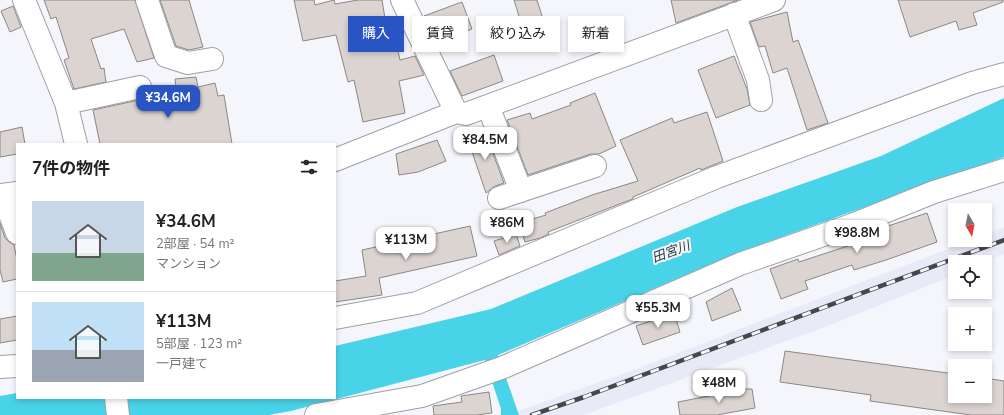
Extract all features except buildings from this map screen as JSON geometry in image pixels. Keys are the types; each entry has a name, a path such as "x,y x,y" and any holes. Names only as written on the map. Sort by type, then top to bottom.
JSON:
{"street":[{"path":"24,0 66,104 76,143"},
{"path":"147,0 166,56 188,63 212,59"},
{"path":"402,0 456,112"},
{"path":"336,160 456,112 466,114 488,106 736,9 774,0"},
{"path":"736,9 758,80 761,100"},
{"path":"336,318 417,303 717,177 972,83 1004,74"},
{"path":"66,104 140,87"},
{"path":"488,106 521,191"},
{"path":"499,198 595,166"},
{"path":"316,415 422,396 496,370 740,264 852,225 934,192 1004,170"},
{"path":"7,194 16,229"},
{"path":"0,367 16,366"},
{"path":"116,399 118,415"}],"shaded area":[{"path":"1004,227 1004,254 992,259 992,255 948,255 948,278 825,327 584,415 519,415 518,411 639,368 953,247 992,247 992,232"}],"water":[{"name":"田宮川","path":"1004,98 1004,157 740,252 498,355 519,415 501,415 501,409 485,360 291,411 269,415 0,415 0,396 16,393 16,399 336,399 336,346 491,309 737,207 881,156"}],"railway":[{"path":"532,415 1004,240"}]}
